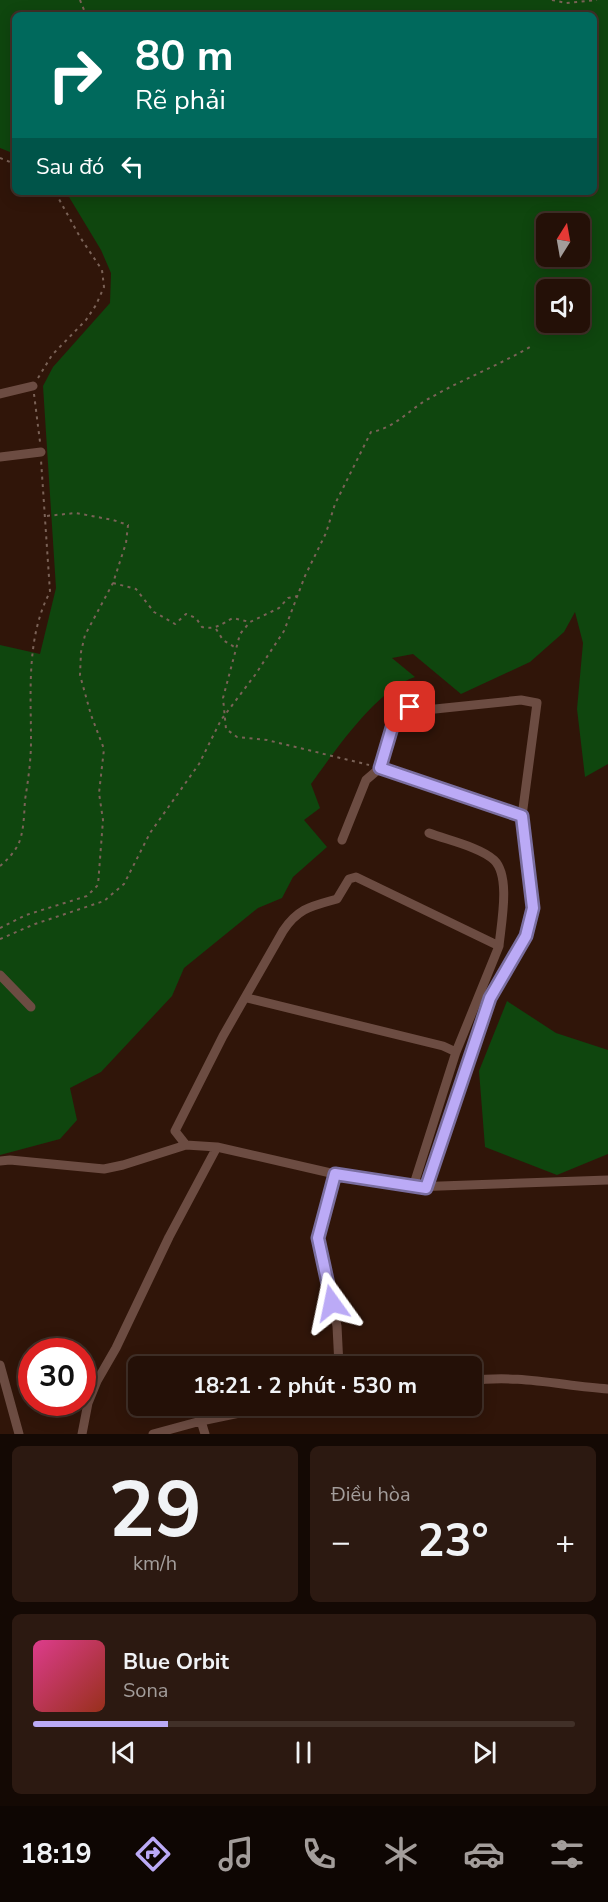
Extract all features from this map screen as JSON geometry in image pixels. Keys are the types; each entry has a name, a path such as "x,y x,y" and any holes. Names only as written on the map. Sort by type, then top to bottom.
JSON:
{"street":[{"path":"0,394 33,386"},
{"path":"0,457 41,452"},
{"path":"342,840 366,780 380,768 396,714 410,707 435,710 521,700 537,703 522,816 533,908 526,936 490,998 426,1188"},
{"path":"380,768 522,816"},
{"path":"413,1187 456,1052 499,946 503,875 496,861 487,855 429,833"},
{"path":"186,1145 175,1131 223,1036 247,998 291,918 305,908 337,899 350,879 356,877 499,946"},
{"path":"0,975 31,1007"},
{"path":"247,998 443,1046 456,1052"},
{"path":"0,1161 104,1168 123,1165 186,1145 217,1147 335,1174 413,1187 608,1180"},
{"path":"82,1434 88,1403 97,1381 122,1337 169,1237 217,1147"},
{"path":"335,1174 318,1238 337,1326 338,1356"},
{"path":"0,1365 18,1434"},
{"path":"482,1379 520,1380 570,1387 608,1389"},
{"path":"153,1434 225,1416"},
{"path":"201,1421 205,1434"}],"path":[{"path":"552,0 566,3 597,0"},
{"path":"0,866 12,856 19,843 31,742 30,704 35,633 42,607 50,592 41,452 33,386 52,356 91,312 104,288 102,270 57,195"},
{"path":"0,939 34,924 104,901 124,884 150,833 194,772 226,713 284,631 326,533 335,504 371,432 384,430 406,417 415,407 429,398 479,375 530,347"},
{"path":"0,928 26,915 87,896 98,885 103,820 99,793 104,749 91,716 80,675 81,652 85,635 113,584 126,543 128,525 76,513 45,516"},
{"path":"113,584 140,591 145,602 165,621 175,624 186,614 196,618 202,627 216,628 233,618 250,622"},
{"path":"298,596 288,598 279,608 250,622 240,634 223,698 226,729 237,736 277,742 380,768"},
{"path":"216,628 223,640 236,648"}],"green space":[{"path":"0,0 608,0 608,764 585,777 577,709 583,643 575,612 564,632 530,662 461,694 413,654 392,658 415,677 400,684 371,708 344,739 311,784 320,808 304,820 327,847 293,877 282,898 258,908 184,968 172,996 101,1072 70,1088 77,1120 60,1139 0,1155 0,645 40,654 56,588 43,386 53,367 110,303 111,273 101,250 68,195 597,195 597,12 12,12 12,153 0,148"},
{"path":"507,1001 556,1033 608,1050 608,1154 557,1175 485,1147 479,1071"}],"route":[{"path":"332,1303 318,1238 335,1174 426,1188 490,998 526,936 533,908 522,816 380,768 396,714 410,707"}]}
